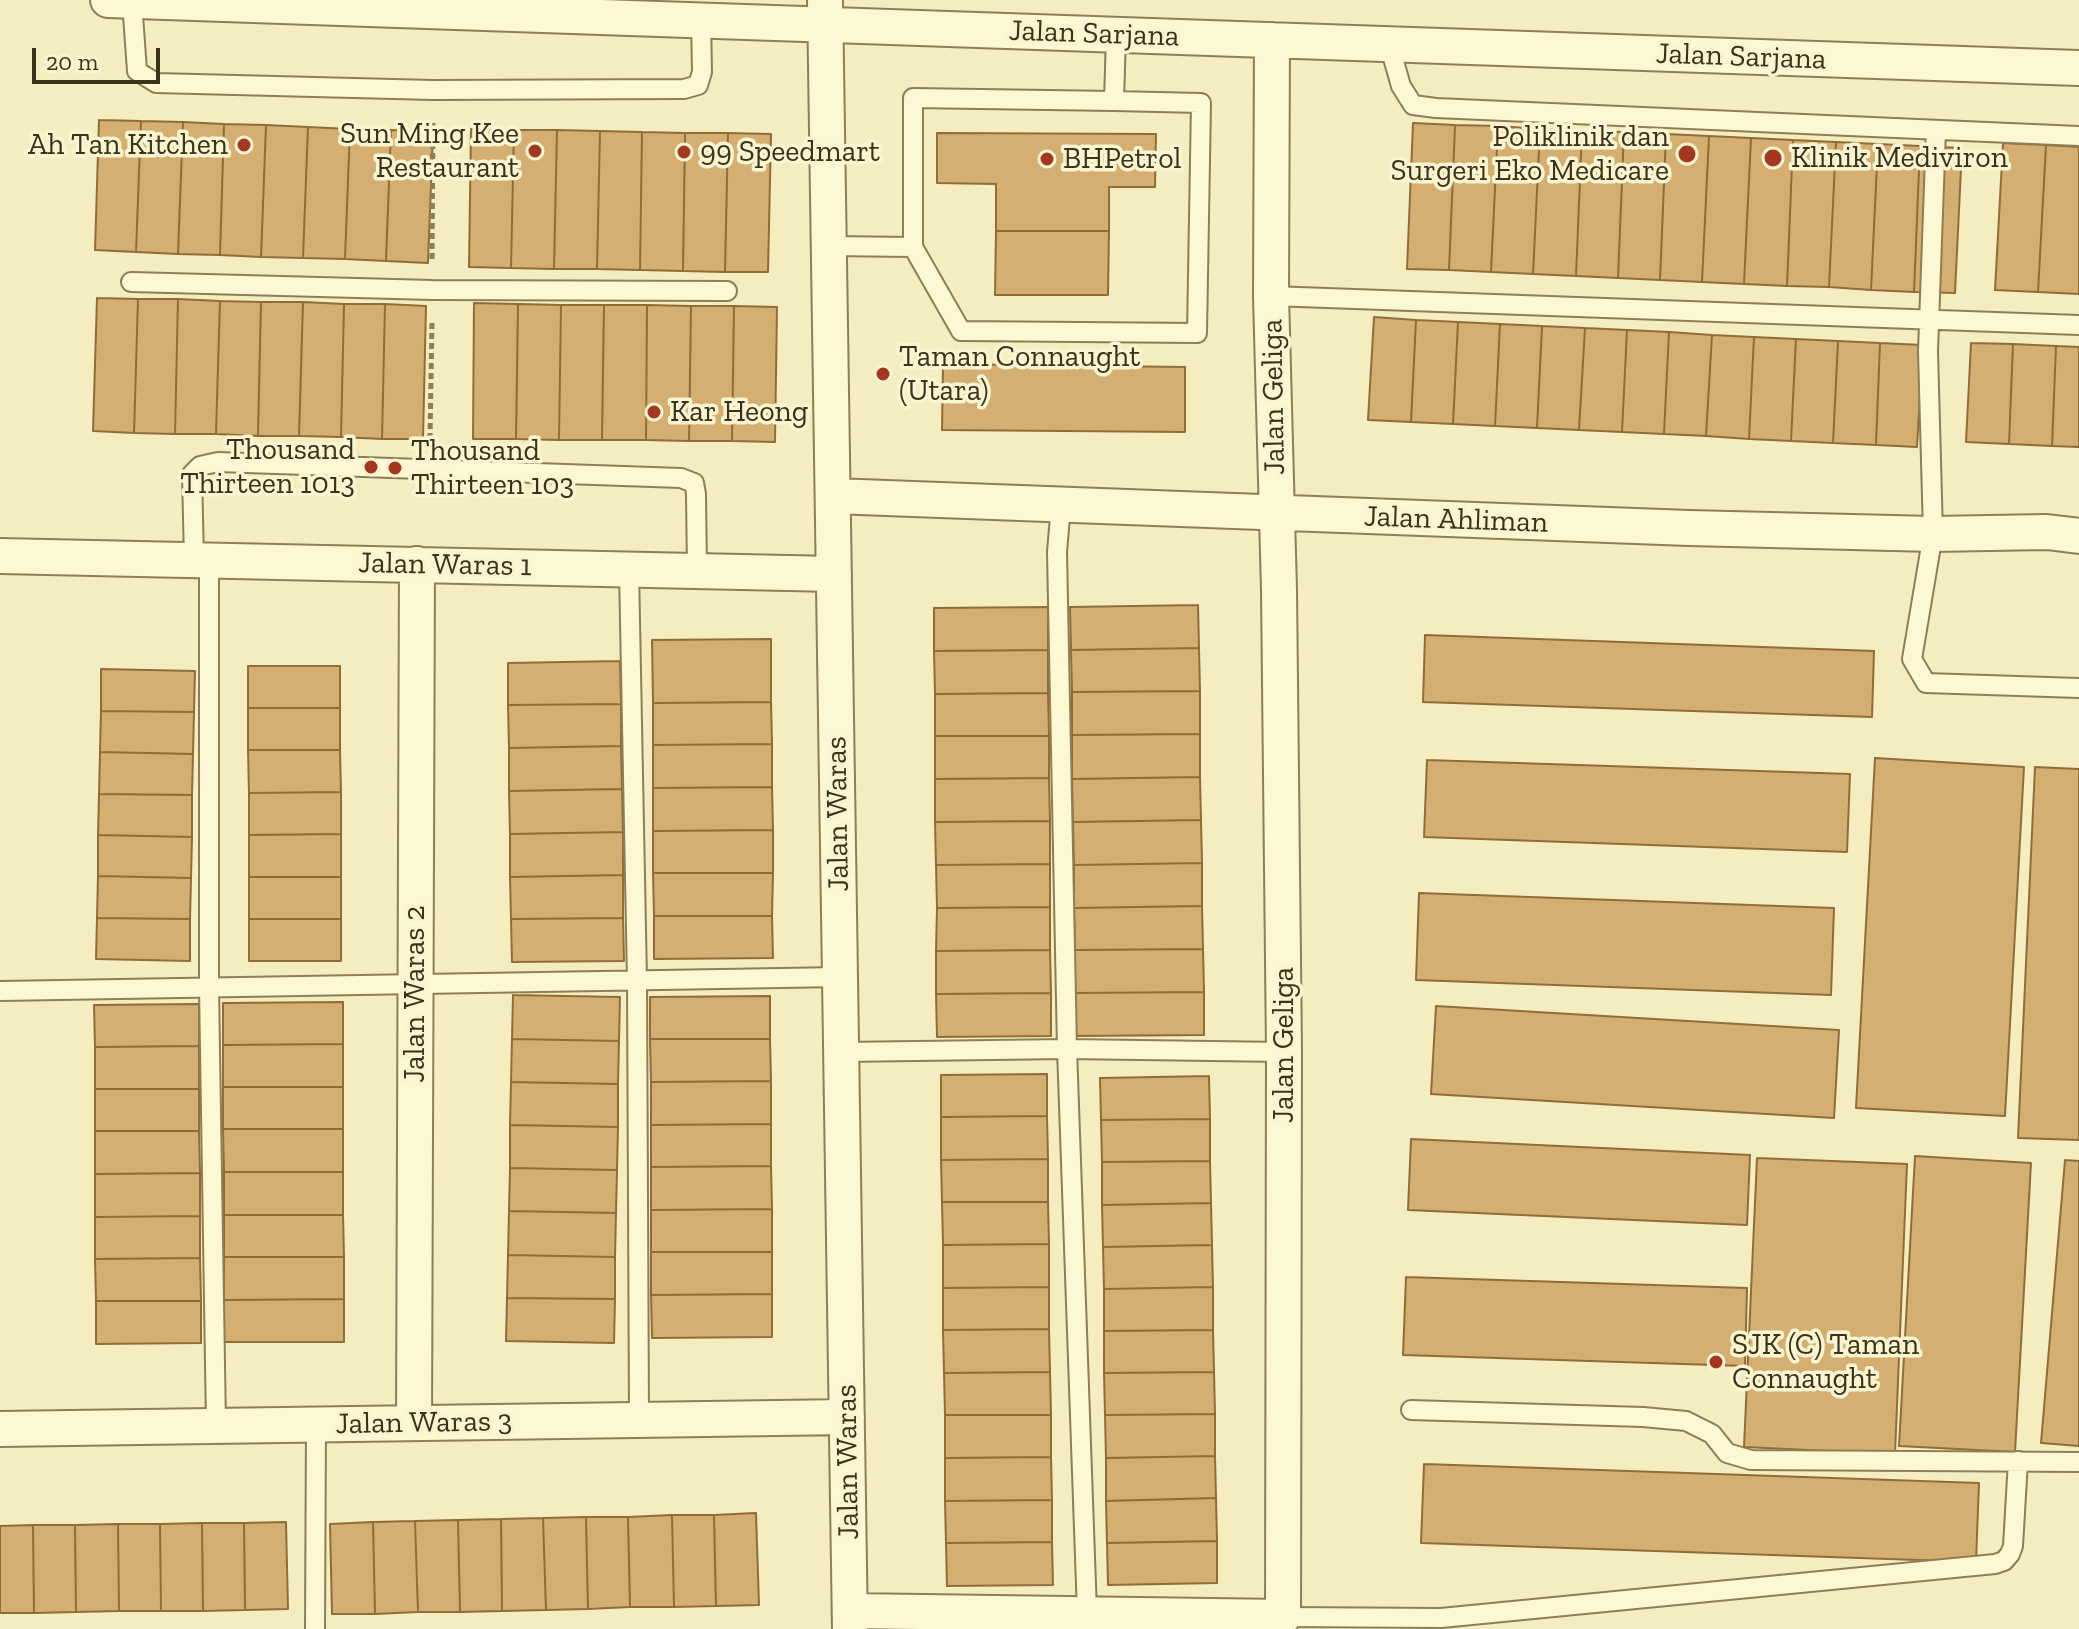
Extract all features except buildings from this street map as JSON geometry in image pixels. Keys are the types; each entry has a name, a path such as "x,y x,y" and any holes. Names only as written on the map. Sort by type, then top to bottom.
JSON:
{"street":[{"name":"Jalan Sarjana","path":"108,0 701,20 825,12 1116,35 2079,68"},
{"name":"Jalan Waras","path":"825,12 850,1620"},
{"name":"Jalan Geliga","path":"1272,40 1271,296 1284,1052 1283,1617"},
{"name":"Jalan Ahliman","path":"833,496 1689,528 1933,534 2047,532 2079,536"},
{"name":"Jalan Waras 1","path":"0,556 834,574"},
{"name":"Jalan Waras 2","path":"414,1423 417,564"},
{"name":"Jalan Waras 3","path":"0,1429 847,1417"},
{"path":"850,1620 1087,1613 1283,1617"}],"lane":[{"path":"132,1 137,71 156,83 433,90 684,89 698,85 702,72 701,20"},
{"path":"1114,101 1116,35"},
{"path":"1389,44 1401,86 1413,105 2079,136"},
{"path":"913,98 1201,103 1197,333 961,331 913,247 913,98"},
{"path":"1936,130 1929,319 1933,534 1912,659 1926,683 2079,688"},
{"path":"829,246 913,247"},
{"path":"131,282 432,290 727,291"},
{"path":"1271,296 2079,325"},
{"path":"216,1426 202,560 192,474 200,466 218,462 681,478 694,483 696,494 697,571"},
{"path":"1061,505 1057,552 1067,1049 1087,1613"},
{"path":"629,569 637,981 639,1419"},
{"path":"0,991 841,977"},
{"path":"841,1052 1067,1049 1284,1052"},
{"path":"1411,1410 1686,1421 1712,1434 1727,1453 1751,1460 2079,1462"},
{"path":"315,1629 316,1424"},
{"path":"1283,1617 1441,1618 1995,1564 2004,1561 2013,1546 2018,1461"}],"place":[{"name":"Ah Tan Kitchen","path":"244,145"},
{"name":"Sun Ming Kee Restaurant","path":"535,151"},
{"name":"99 Speedmart","path":"684,152"},
{"name":"Poliklinik dan Surgeri Eko Medicare","path":"1687,154"},
{"name":"Klinik Mediviron","path":"1773,158"},
{"name":"BHPetrol","path":"1047,159"},
{"name":"Taman Connaught (Utara)","path":"883,374"},
{"name":"Kar Heong","path":"654,412"},
{"name":"Thousand Thirteen 1013","path":"371,467"},
{"name":"Thousand Thirteen 103","path":"395,468"},
{"name":"SJK (C) Taman Connaught","path":"1716,1362"}]}
